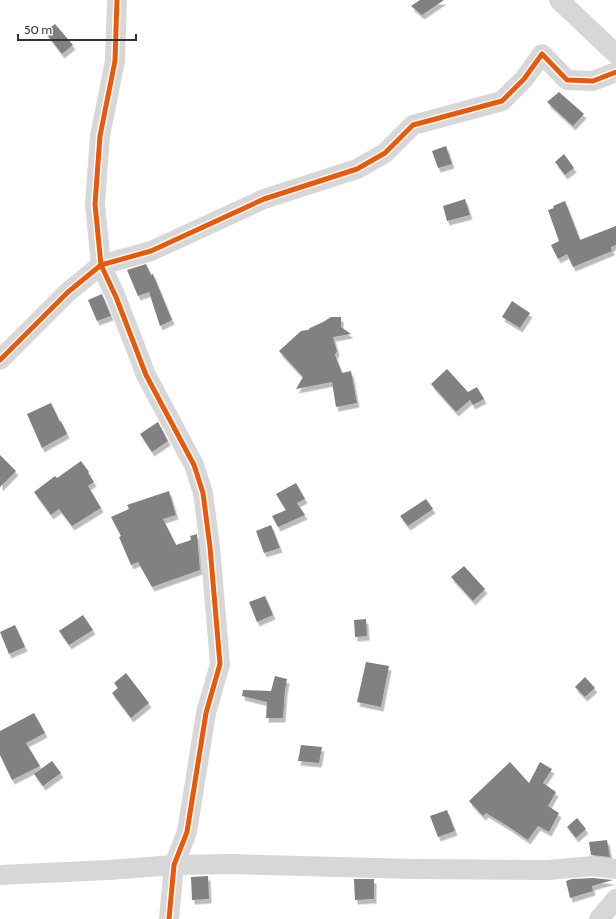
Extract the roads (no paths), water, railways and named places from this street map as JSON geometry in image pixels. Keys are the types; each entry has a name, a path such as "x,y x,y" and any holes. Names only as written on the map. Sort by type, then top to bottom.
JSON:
{"street":[{"path":"116,0 115,61 100,136 95,204 101,265 116,297 146,375 194,465 203,493 210,546 220,664 206,713 187,832 174,865 169,919"},
{"path":"559,0 616,54"},
{"path":"0,360 68,292 101,265 150,251 264,199 357,169 385,152 413,126 502,101 524,79 542,54 567,80 592,81 616,72"},
{"path":"0,875 109,870 174,865 230,864 415,869 548,870 593,866 616,869"},
{"path":"599,919 616,899"}]}
